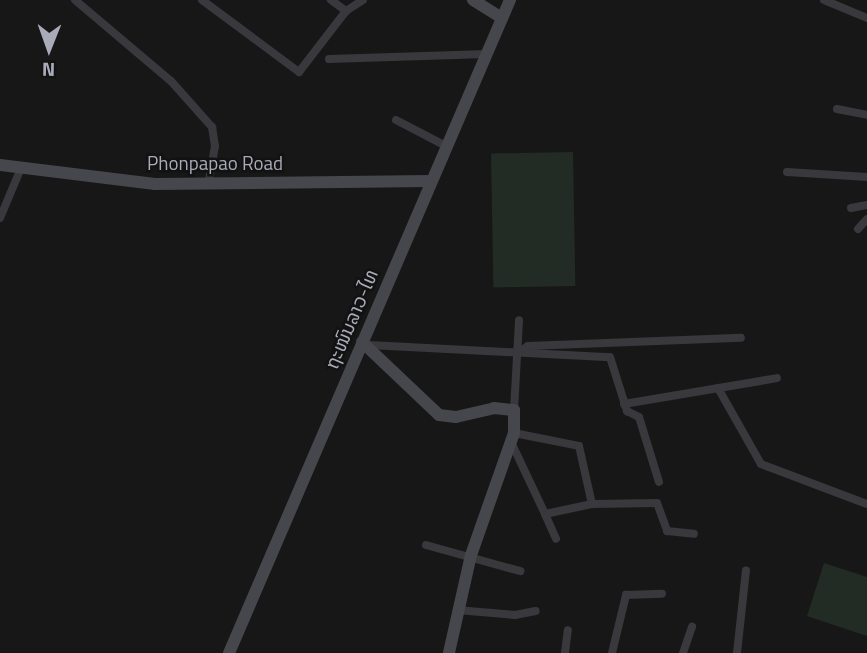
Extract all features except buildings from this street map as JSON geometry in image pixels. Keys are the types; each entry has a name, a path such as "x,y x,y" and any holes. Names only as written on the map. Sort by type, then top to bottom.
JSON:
{"street":[{"path":"75,0 171,81 212,127 215,146 208,184"},
{"path":"202,0 299,72 345,11 363,0"},
{"path":"331,0 345,11"},
{"path":"473,0 502,18"},
{"name":"ຖະໜົນລາວ-ໄທ","path":"229,653 365,344 431,181 510,0"},
{"path":"824,0 867,18"},
{"path":"329,59 487,54"},
{"path":"837,109 867,115"},
{"path":"396,120 446,146"},
{"name":"Phonpapao Road","path":"0,165 155,184 431,181"},
{"path":"0,218 20,168"},
{"path":"787,172 867,177"},
{"path":"851,208 867,205"},
{"path":"858,229 867,219"},
{"path":"449,653 471,555 512,437 519,320"},
{"path":"517,353 528,346 741,338"},
{"path":"365,344 610,357 624,404 639,416 659,482"},
{"path":"365,344 439,415 514,410"},
{"path":"624,404 777,378"},
{"path":"718,388 761,464 867,504"},
{"path":"512,437 579,446 592,504"},
{"path":"512,437 556,539"},
{"path":"545,514 592,504 659,503 667,531 694,534"},
{"path":"426,545 471,555 520,571"},
{"path":"737,653 746,570"},
{"path":"612,653 625,595 662,594"},
{"path":"457,610 515,615 536,611"},
{"path":"682,653 692,627"},
{"path":"565,653 568,630"}],"shaded area":[{"path":"573,152 575,286 493,287 491,153"},
{"path":"824,563 867,577 867,636 807,616"}]}
